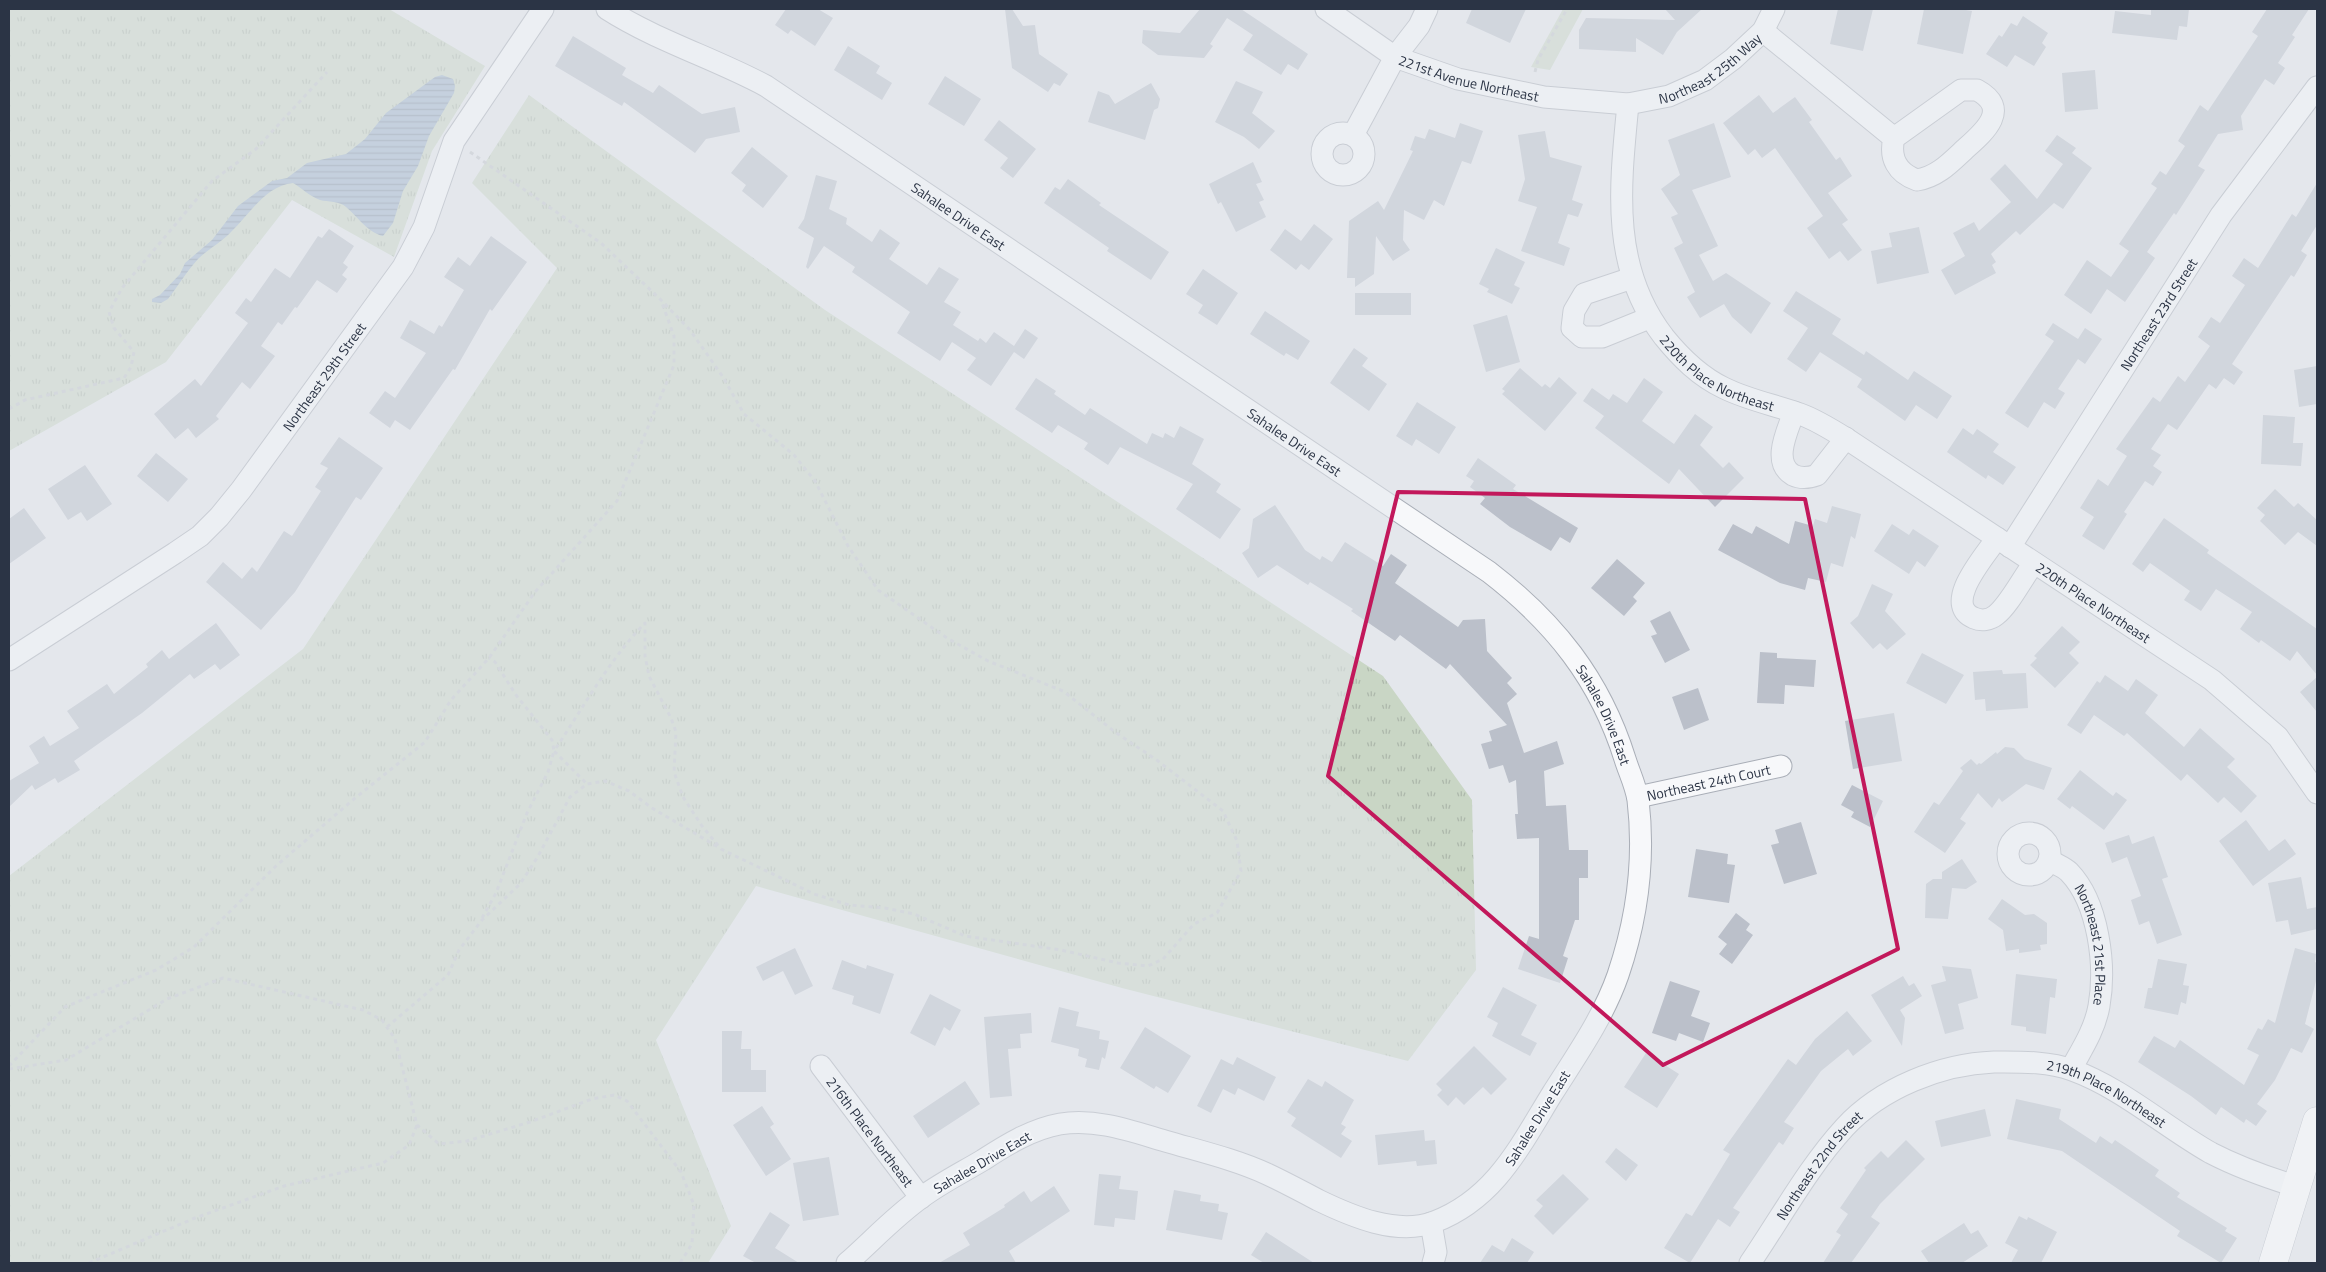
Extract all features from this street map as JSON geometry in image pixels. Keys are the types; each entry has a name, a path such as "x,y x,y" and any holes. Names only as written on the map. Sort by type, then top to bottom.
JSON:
{"street":[{"name":"Northeast 29th Street","path":"9,660 200,536 219,517 241,490 403,267 424,227 454,141 543,9"},
{"name":"Sahalee Drive East","path":"606,9 664,41 741,73 766,86 1489,572 1521,596 1555,631 1581,666 1608,711 1638,797 1640,879 1631,931 1617,978 1596,1023 1505,1171 1479,1196 1432,1223 1402,1226 1366,1221 1338,1210 1266,1173 1228,1159 1115,1126 1089,1123 1060,1124 1009,1143 921,1198 847,1263"},
{"name":"221st Avenue Northeast","path":"1326,9 1395,57 1458,79 1544,98 1628,104"},
{"path":"1353,135 1395,57 1419,26 1427,9"},
{"name":"Northeast 25th Way","path":"1628,104 1669,96 1705,80 1733,59 1762,31 1774,9"},
{"path":"1762,31 1894,138"},
{"name":"Northeast 23rd Street","path":"2034,563 1995,616 1981,620 1968,614 1961,603 1963,590 2004,543 2221,215 2317,87"},
{"path":"1961,90 1977,90 1990,100 1993,107 1993,115 1986,130 1943,169 1924,179 1917,180 1909,177 1898,168 1892,153 1894,138 1961,90"},
{"name":"220th Place Northeast","path":"1628,104 1621,175 1623,234 1632,278 1650,318 1676,352 1695,371 1724,388 1794,412 1846,438 2212,680 2244,705 2278,737 2317,793"},
{"name":"220th Place Northeast","path":"1632,278 1584,294 1574,311 1572,328 1582,337 1602,337 1650,318"},
{"name":"220th Place Northeast","path":"1794,412 1782,457 1784,465 1795,476 1810,478 1817,475 1846,438"},
{"name":"Northeast 24th Court","path":"1638,797 1781,766"},
{"name":"Northeast 21st Place","path":"2049,860 2068,871 2081,889 2094,921 2102,964 2096,1016 2091,1034 2071,1069"},
{"name":"219th Place Northeast","path":"1905,1085 1939,1071 1979,1063 2021,1062 2071,1069 2106,1086 2211,1152 2242,1168 2295,1186"},
{"name":"216th Place Northeast","path":"821,1066 921,1198"},
{"name":"Northeast 22nd Street","path":"1750,1263 1824,1152 1845,1126 1870,1104 1905,1085"},
{"path":"2273,1263 2295,1186 2317,1121"},
{"path":"1432,1223 1436,1252 1433,1263"}],"path":[{"path":"1535,72 1538,60 1567,9"},
{"path":"9,409 25,400 124,378 131,367 134,352 114,328 109,312 122,288 212,181 256,149 327,72"},
{"path":"454,141 601,243 690,330 723,377 744,414 794,455 815,481 848,546 878,590 947,638 988,661 1063,691 1173,772 1223,811 1237,841 1241,871 1217,913 1194,924 1162,959 1148,966 1118,963 1061,950 965,936 914,914 885,908 849,906 778,878 721,849 652,808 629,791 605,781 587,784 570,797 537,858 520,884 481,921"},
{"path":"9,1067 65,1007 156,970 194,947 276,866 354,799 425,742 451,700 489,658 535,592 617,501 674,365 674,336 661,300"},
{"path":"387,1027 448,975 459,950 481,921 496,893 527,813 548,772 554,751 607,671 632,636 645,623 645,656 649,676 671,718 676,732 674,772 683,797 702,826 721,849"},
{"path":"489,658 495,662 516,695 552,740 554,751 587,784"},
{"path":"9,1067 66,1060 167,999 223,978 363,1010 382,1020 395,1039 417,1125 439,1144 466,1142 530,1122 592,1098 614,1095 627,1101 681,1172 694,1205 692,1244 680,1263"},
{"path":"90,1263 195,1218 284,1186 383,1163 409,1145 417,1125"}],"highlighted area":[{"path":"1398,492 1805,499 1898,949 1663,1065 1328,776"}],"green space":[{"path":"9,9 389,9 485,66 432,151 394,257 292,200 166,362 9,451"},
{"path":"1563,9 1583,9 1550,70 1531,67"},
{"path":"529,95 825,310 1383,676 1472,800 1476,970 1408,1061 1122,988 756,886 656,1040 731,1226 708,1263 9,1263 9,876 303,649 557,268 472,183"}],"water":[{"path":"442,75 453,79 454,93 429,136 418,166 403,191 393,223 383,236 367,228 343,205 320,200 293,183 283,185 266,195 227,236 198,259 168,299 161,303 152,302 152,299 160,295 180,274 185,263 212,240 238,206 272,181 287,178 307,163 346,154 365,139 386,113 435,77"}],"building":[{"path":"786,9 818,9 833,18 815,46 791,30 788,34 775,25"},
{"path":"1005,9 1012,9 1023,26 1035,25 1039,54 1068,74 1060,86 1054,83 1048,92 1012,68"},
{"path":"1200,9 1241,9 1308,54 1298,70 1288,64 1281,75 1243,50 1253,35 1227,18 1210,44 1213,46 1204,58 1158,55 1142,43 1143,30 1180,33"},
{"path":"1472,9 1526,9 1510,43 1466,23"},
{"path":"1665,9 1702,9 1677,32 1663,55 1636,38 1636,52 1579,49 1579,30 1586,18 1675,20"},
{"path":"1838,9 1873,9 1863,51 1830,44"},
{"path":"1924,9 1972,11 1963,54 1917,44"},
{"path":"2151,9 2189,9 2187,27 2179,26 2177,40 2112,33 2115,11 2151,15"},
{"path":"2267,9 2309,9 2292,35 2295,37 2278,63 2285,68 2274,85 2265,79 2241,116 2243,130 2218,134 2198,166 2205,170 2176,215 2174,213 2147,252 2155,258 2125,302 2107,289 2091,314 2064,295 2087,260 2111,277 2129,251 2119,244 2157,188 2151,184 2160,171 2166,175 2185,146 2178,141 2200,105 2208,111 2258,36 2252,32"},
{"path":"2023,16 2048,33 2042,43 2046,47 2034,66 2015,55 2007,67 1986,54 1999,35 2002,37 2011,23 2017,26"},
{"path":"573,36 626,68 622,75 653,93 659,85 702,114 735,107 740,132 706,139 695,153 624,102 622,106 555,66"},
{"path":"848,46 880,66 876,73 892,83 882,100 834,70"},
{"path":"2095,70 2098,109 2065,112 2062,73"},
{"path":"945,76 981,99 964,126 928,104"},
{"path":"1236,81 1263,92 1252,113 1275,131 1259,149 1244,137 1215,122"},
{"path":"1151,83 1160,99 1158,108 1154,110 1145,140 1088,122 1098,91 1109,95 1115,104"},
{"path":"1759,95 1773,113 1795,97 1812,120 1809,122 1836,160 1840,157 1852,176 1828,193 1848,220 1842,224 1862,250 1848,261 1840,251 1829,259 1807,228 1823,216 1775,148 1762,158 1755,149 1748,155 1723,123"},
{"path":"999,120 1036,149 1013,178 1000,168 1008,158 984,140"},
{"path":"1460,123 1483,131 1471,164 1462,161 1444,206 1434,200 1424,220 1404,210 1403,240 1410,250 1393,261 1376,236 1374,274 1355,287 1355,278 1347,278 1349,221 1378,201 1384,210 1413,151 1410,150 1415,136 1425,139 1429,129 1455,138"},
{"path":"1714,123 1731,177 1692,190 1718,246 1699,255 1713,281 1726,273 1771,303 1751,334 1732,317 1724,304 1700,318 1687,297 1695,292 1674,248 1683,243 1671,217 1678,214 1661,189 1680,175 1668,140"},
{"path":"1545,131 1550,157 1582,166 1572,200 1583,204 1578,217 1568,214 1558,243 1570,248 1564,266 1521,251 1537,207 1518,201 1525,179 1518,135"},
{"path":"2057,135 2076,148 2072,153 2092,168 2063,209 2054,203 2020,235 2016,231 1991,254 1996,262 1992,265 1996,273 1955,295 1941,270 1965,256 1953,233 1974,222 1979,231 2011,202 1990,179 2005,164 2037,199 2063,164 2045,151"},
{"path":"752,147 788,176 763,208 742,191 746,185 731,173"},
{"path":"1253,162 1262,182 1256,184 1264,200 1259,202 1266,217 1236,232 1221,202 1218,204 1209,184"},
{"path":"816,175 837,181 829,209 847,218 846,224 872,242 880,229 900,243 889,259 927,285 939,267 959,279 944,302 961,312 953,325 978,341 980,338 986,343 994,332 1014,346 1025,329 1038,338 1024,359 1014,352 991,386 967,370 976,358 952,342 940,361 897,333 910,312 852,272 855,267 824,246 808,269 806,267 814,238 798,228 804,219"},
{"path":"1068,179 1101,203 1099,205 1169,252 1151,280 1107,251 1109,248 1044,203 1055,187 1060,190"},
{"path":"2317,183 2317,225 2301,251 2307,255 2294,277 2291,275 2232,364 2243,372 2234,385 2224,378 2216,389 2209,384 2177,430 2168,424 2151,449 2161,455 2153,466 2162,472 2153,486 2145,481 2124,512 2127,514 2104,550 2082,536 2094,517 2080,508 2098,479 2108,486 2127,456 2116,449 2153,397 2160,402 2178,376 2185,382 2210,346 2198,337 2211,317 2220,323 2245,285 2232,276 2244,258 2258,268 2292,214 2296,217"},
{"path":"1314,224 1333,239 1309,270 1301,264 1296,270 1270,250 1285,229 1301,241"},
{"path":"1919,227 1929,273 1877,284 1871,251 1892,247 1889,233"},
{"path":"329,229 354,246 343,263 348,267 342,275 347,279 337,293 317,280 297,308 295,307 282,325 278,322 261,346 275,356 250,389 242,382 216,416 219,419 196,438 188,428 175,439 154,414 195,379 201,386 248,323 235,313 246,298 251,302 275,268 290,278 318,236 322,238"},
{"path":"491,236 527,262 492,311 490,309 455,370 453,369 410,430 395,420 390,428 369,413 385,391 395,398 426,353 400,338 410,320 434,334 439,325 442,327 464,290 444,277 458,257 470,266"},
{"path":"1496,248 1525,262 1514,285 1520,288 1512,304 1487,292 1489,289 1479,284"},
{"path":"1203,269 1238,293 1217,325 1198,313 1203,305 1186,294"},
{"path":"1796,291 1841,319 1832,334 1864,355 1866,351 1908,380 1914,371 1952,396 1937,419 1916,405 1905,421 1857,387 1862,379 1820,352 1806,372 1787,359 1808,328 1783,311"},
{"path":"1355,293 1411,293 1411,315 1355,315"},
{"path":"1265,311 1310,341 1298,360 1286,353 1284,356 1250,334"},
{"path":"1507,315 1520,362 1486,372 1473,325"},
{"path":"2053,323 2078,339 2085,328 2102,339 2085,364 2078,359 2058,389 2065,393 2055,409 2044,402 2028,428 2005,413 2054,341 2045,335"},
{"path":"1354,348 1368,358 1362,366 1387,384 1369,411 1330,383"},
{"path":"2317,366 2317,404 2299,407 2294,370"},
{"path":"1520,368 1542,387 1545,384 1550,388 1559,377 1577,393 1545,431 1502,394 1505,391 1502,389"},
{"path":"1036,378 1056,391 1054,394 1085,415 1090,408 1147,444 1152,433 1163,438 1165,433 1174,438 1180,426 1204,439 1192,464 1221,484 1216,492 1241,509 1220,539 1176,509 1193,484 1120,447 1108,465 1084,449 1088,443 1058,425 1052,433 1015,409"},
{"path":"1644,378 1663,392 1642,421 1674,444 1695,414 1713,427 1700,445 1723,468 1729,462 1744,478 1715,507 1679,469 1669,484 1595,428 1604,416 1583,401 1592,388 1609,400 1613,394 1627,403"},
{"path":"1417,402 1456,427 1439,454 1416,439 1412,446 1396,436"},
{"path":"2263,415 2295,417 2293,443 2303,443 2301,466 2261,464"},
{"path":"1963,428 1973,435 1977,429 1999,444 1993,452 2016,467 2003,485 1988,475 1986,479 1947,452"},
{"path":"339,437 383,468 361,500 356,497 295,592 261,630 206,582 223,562 242,579 252,567 257,572 284,531 292,536 321,491 315,487 328,468 320,464"},
{"path":"156,453 188,479 168,502 137,476"},
{"path":"1478,458 1516,485 1513,489 1578,528 1570,543 1560,537 1551,551 1510,527 1480,504 1485,498 1470,487 1474,481 1466,476"},
{"path":"85,465 112,504 87,521 81,512 68,520 48,489"},
{"path":"2275,489 2294,507 2298,503 2317,520 2317,546 2298,532 2285,545 2260,521 2265,515 2257,508"},
{"path":"1275,505 1305,550 1320,560 1322,556 1332,562 1345,542 1383,566 1391,554 1407,565 1395,583 1458,627 1463,620 1485,619 1487,651 1512,678 1507,683 1517,694 1507,703 1524,753 1557,741 1564,764 1544,771 1546,806 1566,805 1569,850 1588,850 1588,878 1579,878 1579,920 1575,920 1563,956 1568,958 1560,983 1518,969 1529,936 1539,939 1539,838 1517,839 1515,814 1518,814 1516,780 1509,783 1503,765 1489,769 1481,744 1492,741 1489,731 1507,725 1450,664 1446,669 1400,635 1395,641 1351,611 1353,609 1310,582 1308,585 1277,565 1258,578 1242,553 1249,548 1253,519"},
{"path":"1832,506 1861,514 1855,539 1851,536 1843,567 1831,563 1826,582 1808,578 1805,590 1780,583 1718,550 1733,524 1752,534 1756,526 1789,544 1795,521 1813,526 1815,519 1827,523"},
{"path":"24,508 46,538 9,564 9,519"},
{"path":"2164,518 2209,550 2207,553 2317,629 2317,675 2297,651 2290,661 2261,640 2259,643 2240,629 2252,612 2216,589 2201,611 2184,600 2190,591 2150,563 2143,572 2132,564"},
{"path":"1892,524 1909,535 1913,529 1939,546 1925,567 1917,561 1909,574 1874,551"},
{"path":"1617,559 1645,583 1633,597 1637,601 1624,616 1591,588"},
{"path":"1872,584 1893,594 1885,611 1906,634 1887,650 1880,643 1873,649 1850,623 1858,616"},
{"path":"1670,611 1690,650 1665,663 1651,636 1657,634 1650,621"},
{"path":"216,623 240,655 220,670 215,664 194,679 190,674 142,713 74,761 80,770 58,783 55,778 35,790 32,785 9,807 9,781 39,763 29,746 44,736 50,746 79,728 67,711 107,684 114,694 148,667 146,664 162,650 169,659"},
{"path":"2062,626 2080,642 2069,653 2079,663 2055,688 2030,665 2037,658 2034,656"},
{"path":"1760,652 1777,653 1777,658 1816,660 1814,687 1785,685 1784,704 1757,703"},
{"path":"1922,653 1964,675 1946,704 1906,683"},
{"path":"2002,670 2003,674 2026,673 2028,708 1986,711 1985,699 1975,700 1973,672"},
{"path":"2105,675 2128,691 2136,679 2158,695 2145,713 2184,747 2200,728 2235,759 2227,767 2257,796 2241,813 2224,797 2218,803 2187,774 2181,781 2127,733 2124,736 2094,715 2081,734 2067,725 2097,681 2100,683"},
{"path":"2317,677 2317,712 2300,692"},
{"path":"1698,688 1709,720 1684,730 1672,697"},
{"path":"1894,713 1902,761 1853,769 1845,721"},
{"path":"2005,747 2014,748 2025,759 2052,768 2044,790 2026,784 2002,802 1999,798 1992,808 1978,793 1960,819 1966,823 1945,853 1914,832 1934,802 1939,805 1963,771 1960,768 1971,759 1977,765 1981,764"},
{"path":"2080,770 2113,796 2116,792 2127,800 2104,830 2072,806 2070,809 2057,799"},
{"path":"1852,785 1883,801 1870,827 1851,817 1854,812 1841,805"},
{"path":"2246,820 2269,851 2285,839 2296,854 2253,886 2219,841"},
{"path":"1801,822 1817,874 1784,884 1771,845 1779,843 1775,830"},
{"path":"2129,835 2132,844 2154,836 2168,877 2162,879 2182,935 2157,944 2149,921 2139,925 2131,900 2141,896 2127,857 2112,863 2105,843"},
{"path":"1696,849 1728,854 1727,864 1735,865 1729,903 1688,897"},
{"path":"1962,859 1977,882 1966,889 1952,888 1948,919 1925,918 1926,884 1933,879 1942,879 1942,872"},
{"path":"2301,877 2307,909 2317,907 2317,929 2291,935 2288,920 2276,922 2268,883"},
{"path":"2002,899 2025,915 2034,914 2047,923 2047,944 2040,945 2041,950 2019,953 2019,949 2006,951 2003,930 1988,919"},
{"path":"1736,913 1750,924 1746,930 1753,935 1732,964 1719,954 1727,944 1718,937"},
{"path":"795,948 813,986 795,995 783,971 763,981 756,967"},
{"path":"2295,948 2316,954 2317,977 2305,1024 2314,1029 2302,1053 2291,1048 2275,1080 2257,1104 2267,1111 2256,1126 2246,1119 2244,1123 2221,1107 2216,1115 2191,1096 2138,1062 2154,1036 2175,1048 2180,1040 2244,1085 2259,1055 2247,1049 2258,1028 2262,1030 2268,1019 2275,1023"},
{"path":"2158,959 2187,964 2183,985 2189,986 2186,1004 2181,1002 2178,1015 2144,1008 2148,988 2152,988"},
{"path":"842,960 866,969 867,965 894,974 880,1014 852,1004 854,996 832,989"},
{"path":"1942,966 1971,969 1978,998 1958,1004 1964,1029 1945,1034 1931,985 1946,981"},
{"path":"2016,974 2057,979 2055,998 2050,997 2046,1034 2026,1031 2026,1027 2011,1025"},
{"path":"1903,976 1909,986 1914,983 1922,996 1900,1010 1905,1018 1902,1046 1871,995"},
{"path":"1670,981 1700,991 1691,1016 1710,1023 1703,1042 1679,1033 1676,1041 1652,1033"},
{"path":"1503,987 1537,1005 1521,1035 1537,1043 1530,1056 1492,1036 1498,1023 1487,1017"},
{"path":"930,994 961,1010 950,1031 944,1027 935,1046 910,1033"},
{"path":"1059,1007 1079,1012 1076,1026 1100,1031 1099,1039 1109,1041 1105,1059 1102,1057 1099,1070 1085,1067 1087,1059 1078,1056 1079,1049 1051,1042"},
{"path":"1847,1011 1872,1041 1853,1056 1848,1049 1821,1071 1784,1122 1794,1128 1783,1145 1779,1142 1733,1208 1740,1212 1730,1227 1718,1219 1690,1263 1664,1248 1686,1213 1692,1216 1730,1154 1723,1150 1788,1059 1796,1065 1815,1039"},
{"path":"1031,1013 1032,1033 1020,1034 1021,1048 1008,1049 1012,1096 990,1098 984,1017"},
{"path":"1145,1027 1191,1056 1168,1093 1156,1086 1154,1089 1120,1068"},
{"path":"722,1031 742,1031 741,1049 751,1049 751,1070 766,1070 766,1092 722,1092"},
{"path":"1474,1046 1507,1079 1491,1095 1483,1087 1464,1105 1456,1097 1448,1106 1437,1095 1442,1090 1436,1084"},
{"path":"1646,1053 1679,1074 1657,1108 1624,1087"},
{"path":"1237,1057 1276,1077 1264,1101 1238,1088 1235,1095 1223,1089 1211,1113 1197,1106 1221,1059 1233,1065"},
{"path":"1308,1079 1322,1087 1325,1081 1354,1100 1341,1124 1346,1127 1341,1134 1352,1141 1341,1158 1291,1126 1296,1118 1287,1112"},
{"path":"965,1081 980,1104 928,1138 913,1116"},
{"path":"2016,1099 2061,1109 2059,1119 2096,1143 2100,1136 2112,1144 2115,1140 2159,1170 2155,1176 2180,1193 2177,1197 2227,1228 2225,1231 2237,1238 2221,1263 2177,1236 2180,1231 2062,1151 2007,1139"},
{"path":"762,1106 774,1124 770,1127 791,1159 766,1176 733,1125"},
{"path":"1985,1109 1991,1136 1941,1147 1935,1121"},
{"path":"1424,1130 1425,1141 1435,1140 1437,1164 1417,1166 1416,1161 1378,1165 1375,1135"},
{"path":"1906,1140 1925,1159 1880,1204 1871,1217 1880,1223 1851,1263 1823,1263 1841,1235 1836,1232 1848,1214 1840,1208 1866,1170 1864,1168 1881,1151 1888,1158"},
{"path":"1616,1148 1638,1165 1626,1181 1605,1162"},
{"path":"829,1157 839,1215 803,1221 793,1163"},
{"path":"1099,1174 1121,1176 1119,1189 1138,1191 1135,1220 1115,1218 1114,1227 1094,1225"},
{"path":"1563,1174 1589,1199 1553,1235 1534,1216 1543,1206 1536,1200"},
{"path":"1054,1186 1070,1211 1009,1251 1016,1263 939,1263 970,1245 963,1233 1005,1207 1004,1205 1024,1191 1031,1202"},
{"path":"1174,1190 1201,1195 1200,1201 1219,1204 1218,1211 1228,1213 1222,1240 1166,1230"},
{"path":"770,1212 790,1225 775,1248 799,1263 756,1263 743,1256"},
{"path":"2019,1216 2027,1220 2028,1217 2057,1232 2041,1263 2011,1263 2018,1250 2005,1243"},
{"path":"1964,1223 1971,1234 1978,1230 1988,1246 1962,1263 1929,1263 1921,1251"},
{"path":"1266,1232 1314,1263 1264,1263 1251,1255"},
{"path":"1512,1238 1534,1252 1527,1263 1480,1263 1492,1245 1504,1252"}]}
